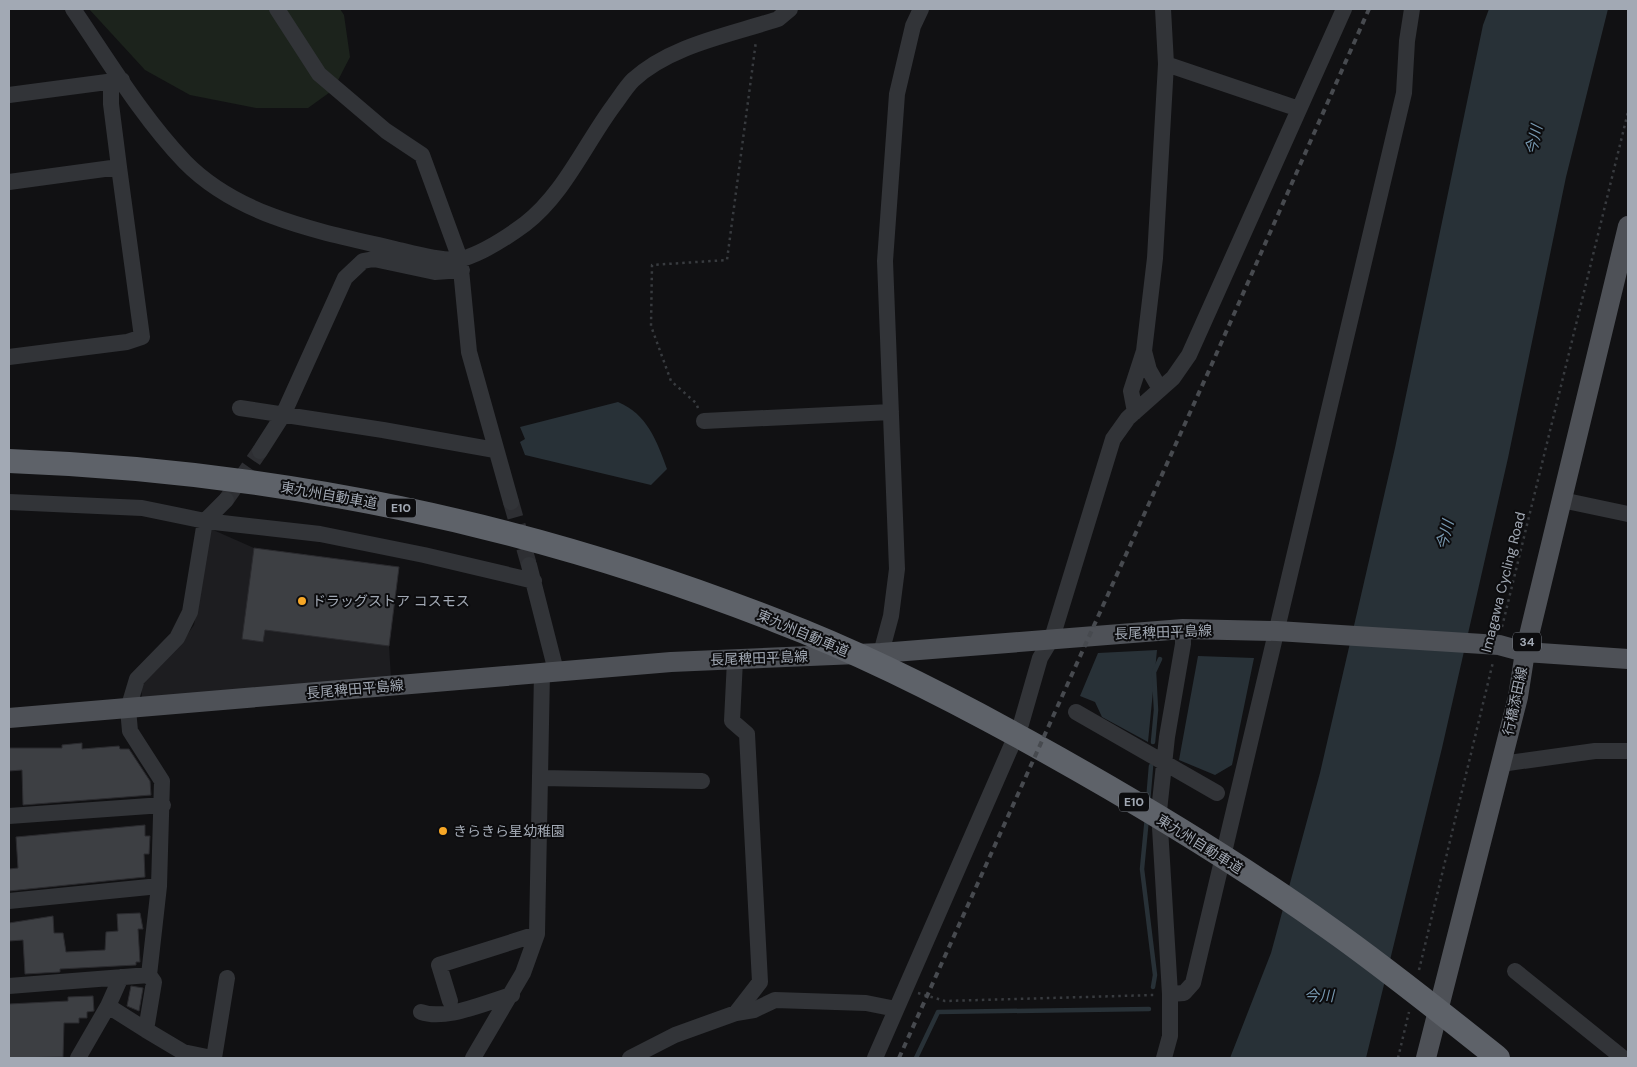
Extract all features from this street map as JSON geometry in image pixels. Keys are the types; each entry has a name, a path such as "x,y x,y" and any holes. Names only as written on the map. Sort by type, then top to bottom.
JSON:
{"highway":[{"name":"東九州自動車道","path":"9,461 98,464 205,475 340,495 503,531 647,573 780,622 879,665 970,709 1112,788 1329,927 1498,1058"}],"main road":[{"name":"行橋添田線","path":"1426,1058 1518,697 1525,652 1628,226"},
{"name":"長尾稗田平島線","path":"11,714 128,709 671,662 881,653 1183,629 1283,632 1498,646 1525,652 1628,659"}],"street":[{"path":"73,9 117,81 186,162 213,185 237,199 302,228 430,256 461,265"},
{"path":"277,9 319,74 386,131 422,155 461,265 469,352 511,502"},
{"path":"260,451 284,414 345,278 354,268 363,261 374,259 434,272 461,265 504,239 527,222 551,199 599,125 633,80 656,64 684,49 758,26 778,18 790,9"},
{"path":"881,653 891,616 897,569 885,261 896,104 914,26 920,9"},
{"path":"1135,412 1131,392 1144,351 1155,258 1166,64 1163,9"},
{"path":"875,1058 1021,724 1040,658 1052,638 1113,439 1135,412 1172,378 1189,355 1344,9"},
{"path":"1170,994 1184,993 1193,983 1283,632 1404,93 1407,41 1412,9"},
{"path":"1166,64 1299,109"},
{"path":"9,95 117,81"},
{"path":"9,357 127,342 142,336 111,104 117,81"},
{"path":"9,182 119,167"},
{"path":"1144,351 1149,370 1160,389"},
{"path":"240,408 496,450"},
{"path":"704,421 891,412"},
{"path":"146,1030 154,982 150,975 159,886 163,805 162,781 130,731 128,709 137,679 178,638 190,612 205,521 226,500"},
{"path":"1562,500 1628,514"},
{"path":"9,502 142,508 205,521 320,534 424,555 534,581"},
{"path":"473,1058 515,988 537,934 541,778 549,672 534,581 529,565"},
{"path":"1164,1058 1170,1036 1170,994 1158,811 1183,629"},
{"path":"735,660 732,721 747,734 760,982 736,1013"},
{"path":"1076,712 1217,793"},
{"path":"1501,764 1595,752 1628,751"},
{"path":"541,778 702,781"},
{"path":"9,816 163,805"},
{"path":"9,901 159,886"},
{"path":"515,988 445,1002 439,965 537,934"},
{"path":"1515,971 1623,1058"},
{"path":"9,986 150,975"},
{"path":"78,1058 108,1006 121,977"},
{"path":"108,1006 183,1052 213,1058 227,978"},
{"path":"421,1012 430,1016 444,1015 515,988"},
{"path":"630,1058 675,1035 736,1013 754,1010 775,1000 866,1003 896,1010"}],"path":[{"path":"704,421 696,403 671,381 651,326 652,265 727,260 758,26"},
{"name":"Imagawa Cycling Road","path":"1419,971 1628,112"},
{"path":"905,989 945,1001 1170,994"},
{"path":"1398,1058 1410,1010"}],"shaded area":[{"path":"89,9 340,9 344,15 350,57 333,90 308,108 256,108 190,95 145,70"},
{"path":"211,529 254,548 399,567 389,646 391,678 142,699 141,684 182,642 194,625"}],"water":[{"name":"今川","path":"1489,9 1608,9 1566,177 1508,458 1442,748 1366,1058 1230,1058 1271,953 1320,773 1395,448 1483,25"},
{"path":"618,402 628,407 644,421 659,448 667,469 651,485 525,455 520,442 525,439 520,427"},
{"path":"1157,650 1148,742 1102,717 1095,702 1080,696 1098,653"},
{"path":"1198,656 1254,658 1232,765 1215,775 1179,760"}],"building":[{"path":"254,548 399,567 389,646 265,630 263,642 242,639"},
{"path":"82,743 82,749 119,746 120,749 129,749 150,781 151,795 23,805 22,770 9,771 9,748 62,748 62,745"},
{"path":"145,825 145,836 150,836 149,854 144,854 145,877 9,891 9,869 18,868 16,837"},
{"path":"140,913 143,929 138,929 140,962 136,962 136,965 60,969 60,972 25,974 23,940 9,941 9,923 53,916 54,933 63,933 66,952 105,950 106,932 118,931 117,914"},
{"path":"131,986 143,988 139,1011 127,1006"},
{"path":"93,996 94,1011 87,1012 87,1018 79,1018 79,1023 64,1023 63,1057 9,1058 9,1004 68,1001 68,997"}],"waterway":[{"path":"1153,742 1156,710 1154,672 1160,659"},
{"path":"1148,802 1151,766"},
{"path":"1147,817 1142,869 1155,975 1153,987"},
{"path":"916,1058 938,1012 1149,1009"}],"tunnel":[{"path":"226,500 260,451"},
{"path":"511,502 529,565"}],"railway":[{"path":"899,1058 1211,366 1369,9"}],"place":[{"name":"ドラッグストア コスモス","path":"302,601"},
{"name":"きらきら星幼稚園","path":"443,831"}]}
